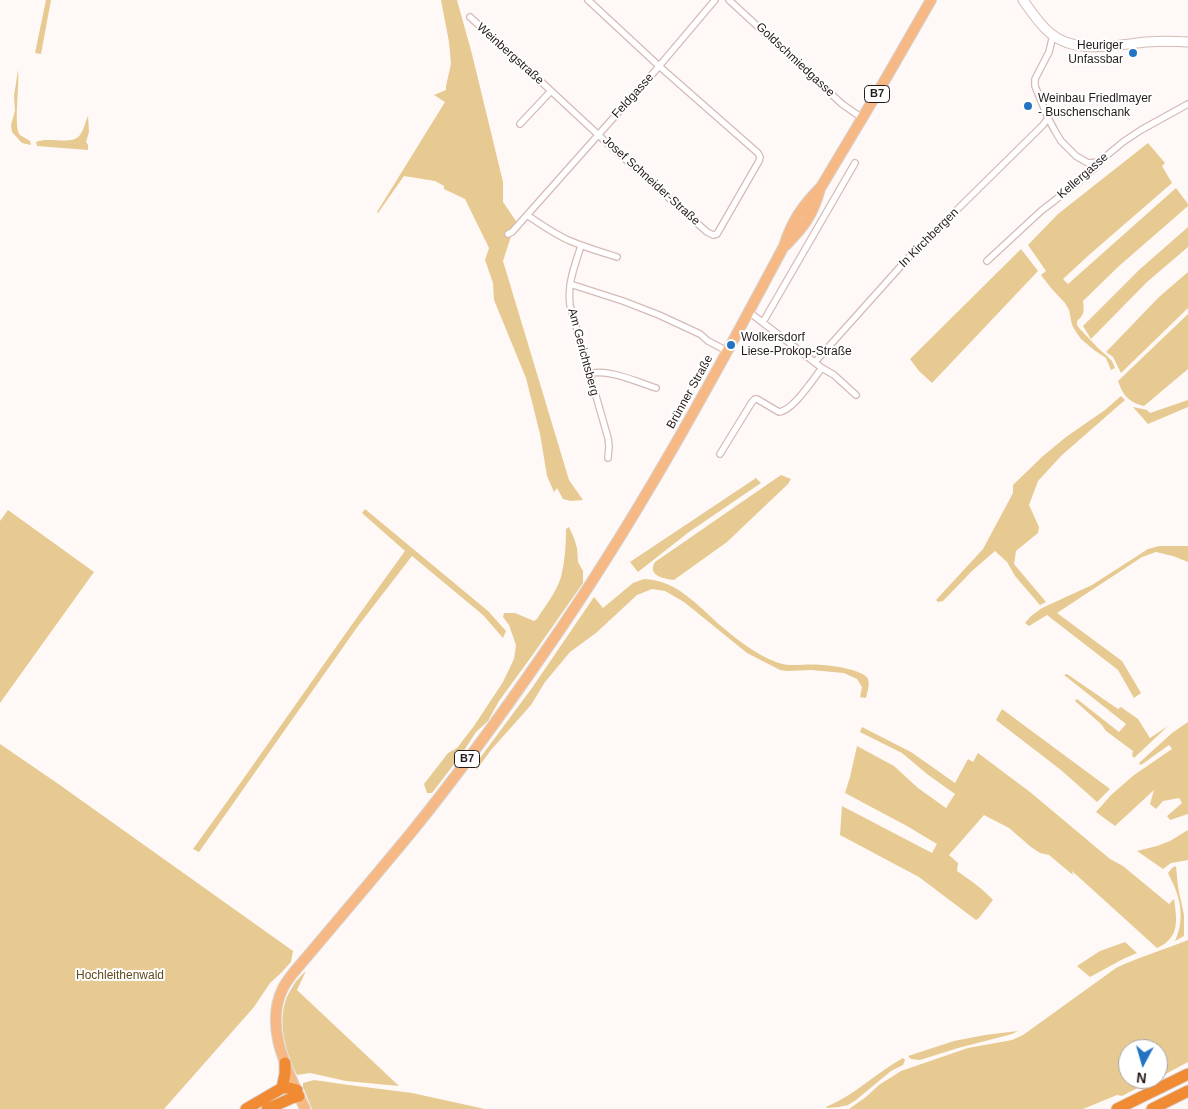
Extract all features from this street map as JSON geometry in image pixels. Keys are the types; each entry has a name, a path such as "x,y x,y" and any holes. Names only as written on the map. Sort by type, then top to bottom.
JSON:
{"highway":[{"path":"282,1088 285,1063"},
{"path":"1116,1109 1188,1074"},
{"path":"246,1109 282,1088 289,1088 298,1093 292,1098 267,1109"},
{"path":"1152,1109 1188,1091"}],"main road":[{"name":"Brünner Straße","path":"285,1063 278,1041 276,1018 280,994 287,982 463,766 546,651 589,587 653,484 749,312 784,246 797,216 809,199 821,187 931,0"},
{"name":"B7","path":"285,1063 305,1109"}],"street":[{"path":"588,0 660,66"},
{"name":"Feldgasse","path":"508,234 512,232 660,66 715,0"},
{"name":"Goldschmiedgasse","path":"729,0 842,104 862,118"},
{"path":"1023,0 1044,26 1053,35 1065,42 1087,47 1161,41 1188,42"},
{"name":"Weinbergstraße","path":"470,17 598,134"},
{"path":"1053,35 1049,52 1035,81 1035,86 1048,118 1061,141 1076,156 1088,163 1099,162"},
{"name":"Josef Schneider-Straße","path":"598,134 707,232 714,235 719,232 760,156 758,152 660,66"},
{"name":"Weinbergstraße","path":"520,124 551,91"},
{"name":"Kellergasse","path":"987,261 1041,211 1096,167 1099,162 1123,142 1188,104"},
{"name":"In Kirchbergen","path":"815,362 909,257 1048,118"},
{"path":"763,322 855,163"},
{"path":"527,215 546,229 581,246 617,257"},
{"name":"Am Gerichtsberg","path":"581,246 570,284 570,305 588,374 609,442 608,458"},
{"path":"570,284 659,315 700,334 708,341 727,351"},
{"path":"749,312 822,368 834,375 856,394"},
{"path":"720,454 755,399 782,412 795,401 822,368"},
{"path":"588,374 601,372 656,388"}],"green space":[{"path":"46,0 51,0 41,54 35,53"},
{"path":"441,0 457,0 503,182 503,202 516,221 503,261 569,480 583,500 571,501 563,499 557,488 554,492 547,476 540,434 526,378 494,300 493,283 485,260 489,248 465,199 444,189 444,186 435,181 404,176 377,212 445,102 434,95 446,90 451,64"},
{"path":"18,70 18,131 20,135 30,141 31,145 22,143 12,132 11,125 15,111 14,96"},
{"path":"88,116 89,132 86,142 88,150 37,146 36,142 41,140 71,140 76,138 80,135"},
{"path":"1148,143 1165,163 1162,166 1172,183 1063,279 1068,284 1176,188 1188,204 1083,301 1083,312 1077,321 1077,325 1112,361 1115,368 1111,370 1106,358 1081,339 1076,332 1072,325 1069,310 1041,275 1046,271 1028,245 1058,214"},
{"path":"1188,227 1188,247 1147,282 1091,339 1083,326 1139,270"},
{"path":"1021,249 1038,271 932,383 910,359"},
{"path":"1188,272 1188,308 1121,373 1113,357 1106,352 1159,297"},
{"path":"1188,314 1188,369 1144,406 1130,400 1124,394 1118,381"},
{"path":"1121,396 1125,400 1062,455 1038,481 1029,505 1039,527 1038,533 1016,551 1014,564 1046,602 1040,605 1015,576 1007,562 995,551 972,571 943,601 938,602 936,600 983,549 1013,493 1013,485 1066,437 1105,410"},
{"path":"1188,400 1188,407 1148,424 1133,407 1147,410 1150,413"},
{"path":"781,475 791,479 788,484 727,542 674,580 657,576 653,570 655,562"},
{"path":"756,478 761,483 689,532 638,572 630,562"},
{"path":"365,509 488,611 506,631 503,638 483,615 412,556 358,626 199,852 193,849 405,551 362,513"},
{"path":"8,510 94,572 0,703 0,521"},
{"path":"569,527 577,548 578,562 583,571 583,583 499,701 488,721 476,732 432,793 427,793 424,784 448,753 457,748 474,726 503,682 514,659 516,645 509,625 503,617 504,613 515,613 534,621 556,588 561,577 566,529"},
{"path":"1159,546 1188,546 1188,562 1156,552 1142,557 1057,613 1122,661 1141,693 1134,698 1118,670 1047,615 1029,626 1025,623 1042,608 1092,585 1148,549"},
{"path":"644,579 656,580 677,589 740,641 768,659 787,665 832,666 860,673 869,681 866,698 860,697 862,687 857,679 844,673 780,670 747,653 684,602 665,591 652,589 637,595 596,633 570,652 545,682 531,705 491,750 477,769 474,766 532,688 594,597 603,608 633,583"},
{"path":"1067,674 1118,709 1121,707 1138,719 1150,738 1168,726 1134,758 1132,755 1133,751 1106,731 1101,724 1075,701 1077,699 1119,732 1126,724 1064,675"},
{"path":"1002,709 1110,789 1097,802 1061,770 996,720"},
{"path":"1188,722 1188,814 1170,820 1167,816 1182,803 1179,798 1163,801 1156,809 1150,804 1154,790 1115,826 1096,812 1111,795 1134,775 1172,749 1169,745 1141,765 1139,763 1172,733"},
{"path":"862,727 911,752 955,783 968,759 973,762 978,753 1030,792 1110,859 1123,866 1169,904 1174,899 1176,921 1170,939 1157,948 1072,871 1073,875 1049,855 1040,853 1031,847 1009,828 984,815 949,855 958,863 957,871 993,900 976,920 919,877 840,835 842,806 932,853 937,844 845,793 857,746 894,766 918,788 946,808 955,794 902,753 860,732"},
{"name":"Hochleithenwald","path":"0,744 293,951 291,962 270,983 254,1007 164,1109 0,1109"},
{"path":"1188,830 1188,860 1171,863 1163,869 1137,851 1170,841"},
{"path":"1176,866 1184,915 1184,936 1175,941 1178,935 1180,908 1177,894 1168,873"},
{"path":"1188,940 1188,1062 1168,1073 1168,1039 1118,1039 1118,1089 1136,1089 1122,1096 1117,1095 1083,1109 849,1109 879,1085 901,1071 968,1048 1012,1040 1023,1035 1116,968"},
{"path":"1125,942 1137,953 1090,977 1077,966 1100,951"},
{"path":"306,971 297,990 399,1086 346,1081 310,1073 297,1075 288,1054 282,1019 287,996"},
{"path":"1018,1031 920,1060 911,1059 908,1056 954,1041"},
{"path":"903,1058 905,1060 903,1065 891,1071 856,1100 848,1105 826,1107 847,1096"},
{"path":"314,1080 412,1093 485,1109 312,1109 303,1083"}],"place":[{"name":"Heuriger Unfassbar","path":"1133,53"},
{"name":"Weinbau Friedlmayer - Buschenschank","path":"1028,106"},
{"name":"Wolkersdorf Liese-Prokop-Straße","path":"731,345"}]}
